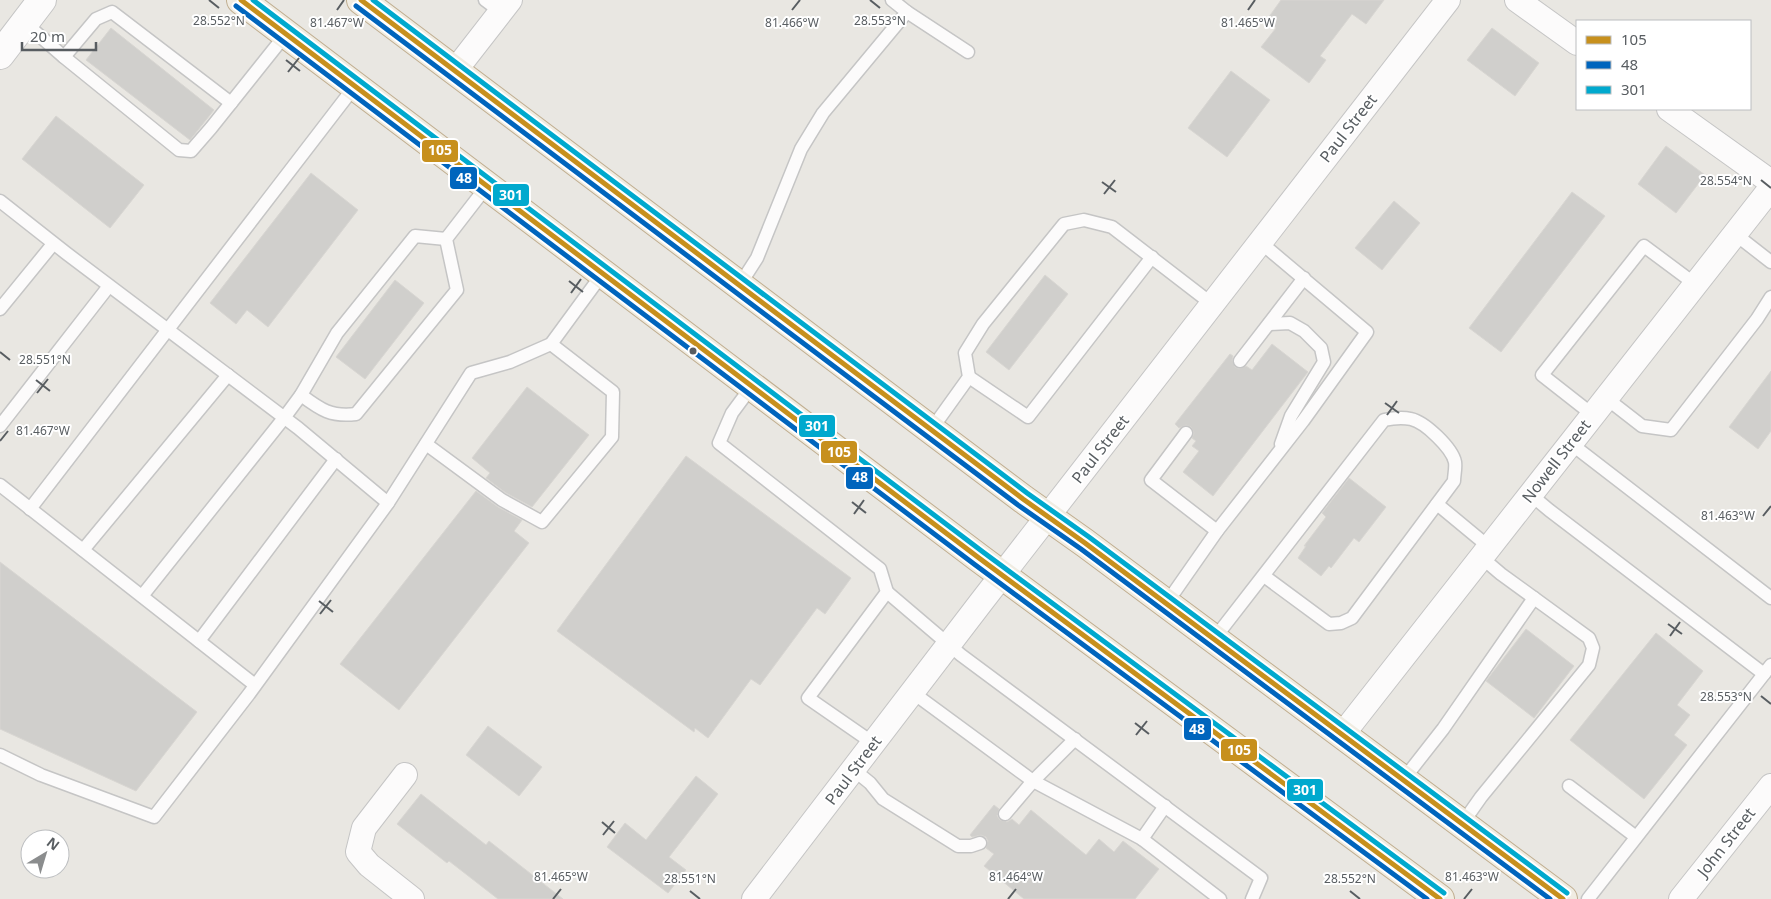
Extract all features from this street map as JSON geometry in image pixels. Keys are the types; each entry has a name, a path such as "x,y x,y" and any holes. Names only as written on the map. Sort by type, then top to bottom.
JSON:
{"highway":[{"path":"241,0 1002,575 1440,899"},
{"path":"361,0 930,430 1563,899"},
{"path":"1412,878 1456,899"}],"street":[{"path":"0,55 42,0"},
{"name":"Paul Street","path":"754,899 1002,575 1448,0"},
{"path":"1517,0 1576,42"},
{"path":"454,72 499,4"},
{"path":"1670,110 1771,182"},
{"name":"Nowell Street","path":"1342,735 1771,188"},
{"path":"405,775 364,828 358,852 369,865 412,899"},
{"name":"John Street","path":"1681,899 1771,786"}],"lane":[{"path":"892,0 968,52"},
{"path":"64,57 96,19 112,12 231,103"},
{"path":"739,286 757,258 801,150 822,113 907,12"},
{"path":"25,23 179,150 191,151 286,34"},
{"path":"30,509 355,86"},
{"path":"301,395 320,410 343,416 356,414 456,290 446,239 487,186"},
{"path":"0,201 53,244 284,418 388,503"},
{"path":"930,430 969,377 965,353 983,324 1064,224 1084,220 1112,227 1212,304"},
{"path":"1735,234 1771,262"},
{"path":"142,596 284,418 301,395 337,333 415,236 446,239"},
{"path":"1166,604 1217,532 1277,456 1367,332 1260,242"},
{"path":"0,309 53,244"},
{"path":"1695,284 1644,246 1542,375 1599,406 1642,426 1670,430 1757,319 1771,297"},
{"path":"969,377 1028,417 1152,257"},
{"path":"0,755 42,775 154,817 256,685 388,503 471,373 510,362 551,344 603,273"},
{"path":"1240,361 1304,278"},
{"path":"0,426 109,286"},
{"path":"1270,324 1290,323 1304,331 1321,348 1324,362 1291,416 1277,456"},
{"path":"426,444 502,500 542,522 612,437 613,392 551,344"},
{"path":"83,550 228,375"},
{"path":"752,386 732,413 719,442 880,569 887,592 948,645 1261,878 1252,899"},
{"path":"1214,640 1384,420 1398,417 1413,419 1426,427 1444,443 1455,461 1454,481 1352,618 1329,624 1264,576"},
{"path":"1186,433 1151,480 1217,532"},
{"path":"1570,443 1771,598"},
{"path":"199,641 336,459"},
{"path":"0,485 256,685"},
{"path":"1530,494 1767,669 1588,899"},
{"path":"1437,504 1534,598 1589,638 1593,648 1590,665 1481,797 1462,824"},
{"path":"873,743 808,698 887,592"},
{"path":"1403,780 1443,729 1534,598"},
{"path":"912,692 1033,781 1142,839 1220,899"},
{"path":"1005,814 1033,781 1075,740"},
{"path":"854,770 870,782 884,799 958,846 971,846 980,843"},
{"path":"1569,786 1636,838"},
{"path":"1142,839 1165,806"}],"building":[{"path":"1281,0 1384,0 1366,24 1352,14 1320,56 1326,60 1309,83 1261,47 1276,28 1266,21"},
{"path":"111,28 214,110 190,140 86,60"},
{"path":"1492,28 1539,63 1515,96 1467,60"},
{"path":"1231,71 1270,100 1227,157 1188,128"},
{"path":"56,116 144,185 110,228 22,159"},
{"path":"1666,146 1705,175 1676,213 1638,184"},
{"path":"311,173 358,210 268,327 247,310 236,324 210,303"},
{"path":"1572,192 1605,216 1501,352 1469,328"},
{"path":"1394,201 1420,223 1382,270 1355,248"},
{"path":"1045,275 1068,294 1009,370 986,352"},
{"path":"395,280 424,303 365,379 336,357"},
{"path":"1272,344 1308,372 1213,496 1183,472 1199,451 1192,446 1196,441 1192,438 1194,433 1191,427 1186,425 1179,428 1175,424 1230,354 1233,356 1232,360 1235,367 1239,369 1246,366 1252,370"},
{"path":"1771,371 1771,431 1758,449 1729,427"},
{"path":"527,387 589,435 532,507 506,493 486,478 490,473 472,458"},
{"path":"686,456 851,578 825,614 817,608 760,685 751,679 708,738 695,728 694,732 557,631"},
{"path":"1349,478 1386,507 1359,542 1354,538 1331,568 1329,566 1321,576 1298,558 1306,546 1304,546 1326,517 1322,513"},
{"path":"476,491 498,507 522,520 514,531 529,543 399,710 340,664"},
{"path":"0,562 197,712 136,791 0,729"},
{"path":"1526,629 1574,666 1534,718 1486,681"},
{"path":"1656,633 1703,671 1677,705 1690,715 1674,735 1687,745 1644,799 1570,740"},
{"path":"488,726 542,767 519,796 466,755"},
{"path":"696,776 718,794 669,857 686,870 668,893 607,847 625,823 646,840"},
{"path":"421,794 486,845 489,841 563,899 498,899 449,861 447,863 397,824"},
{"path":"994,805 999,809 997,816 1000,820 1007,822 1012,819 1019,825 1031,810 1086,855 1099,839 1114,852 1123,841 1159,869 1135,899 1024,899 984,866 994,854 986,848 988,841 986,837 981,835 972,837 970,835"}],"transit line":[{"name":"105","path":"241,0 979,558 1440,899"},
{"name":"301","path":"253,0 983,552 1444,893"},
{"name":"105","path":"361,0 1023,499 1085,543 1563,899"},
{"name":"301","path":"373,0 1027,493 1089,537 1567,893"},
{"name":"48","path":"236,6 974,564 1427,899"},
{"name":"48","path":"356,6 1018,505 1081,549 1550,899"}]}
